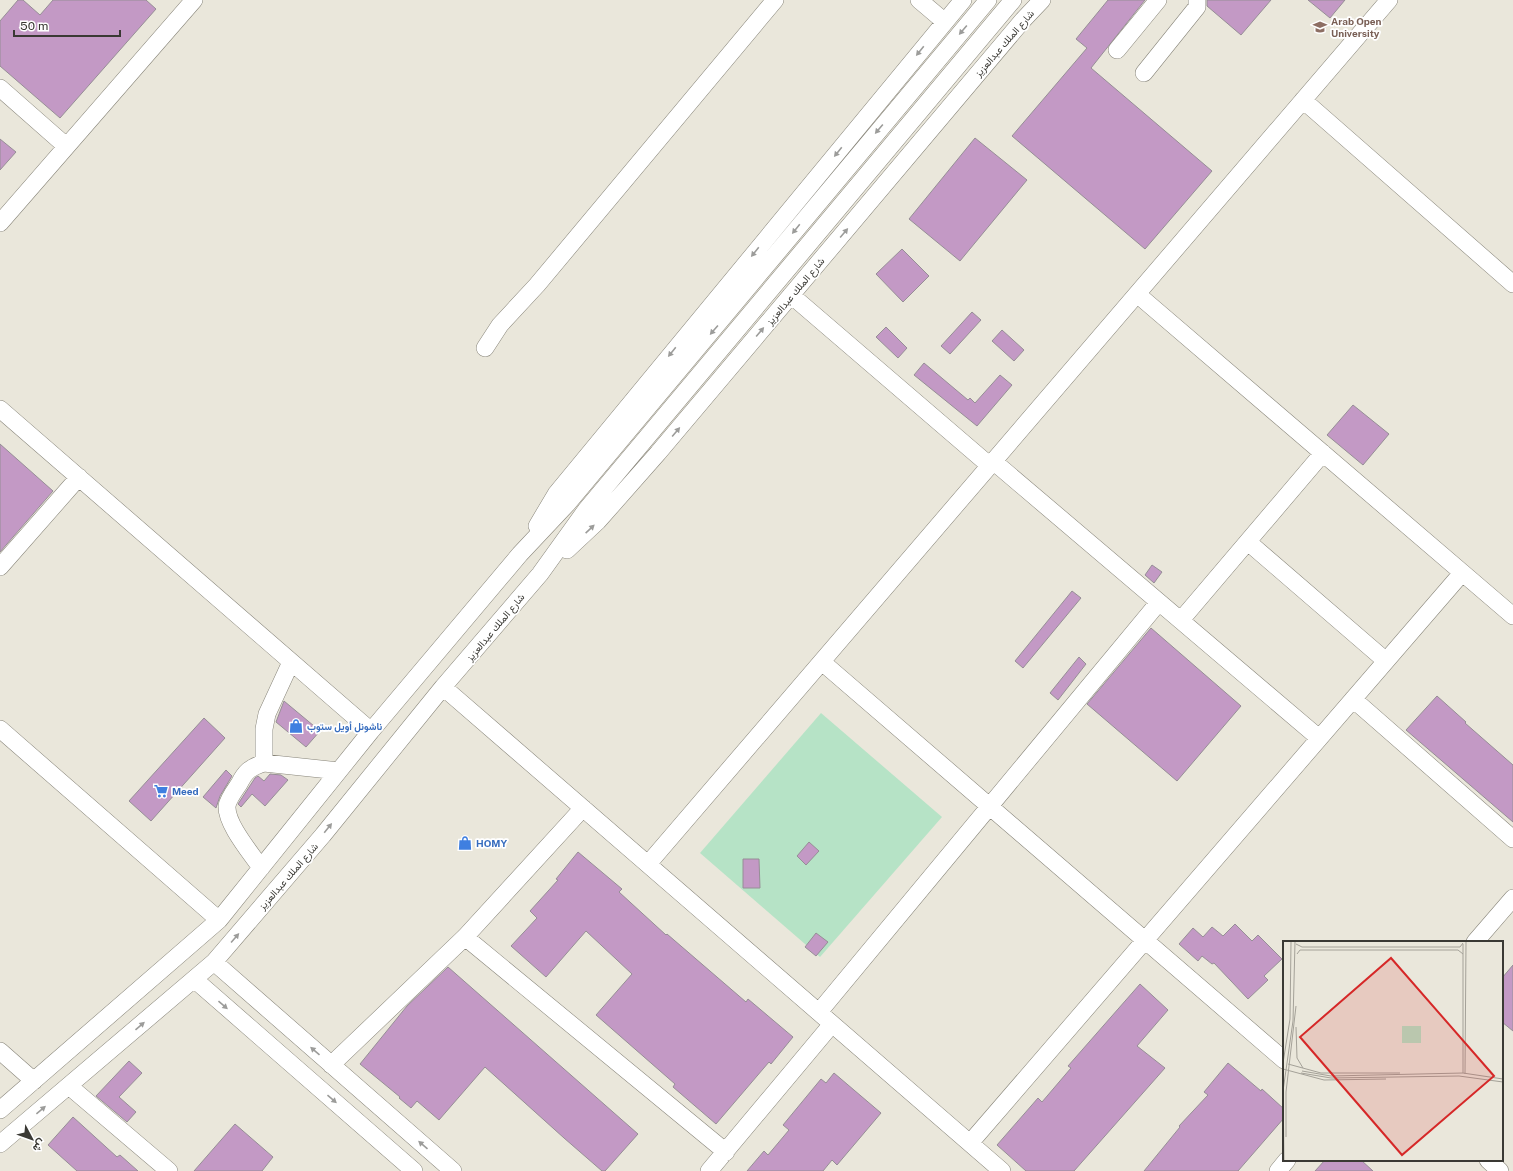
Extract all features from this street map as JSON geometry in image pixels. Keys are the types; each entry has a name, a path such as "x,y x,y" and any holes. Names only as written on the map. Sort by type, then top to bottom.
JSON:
{"street":[{"path":"0,223 194,0"},
{"path":"485,348 500,325 537,285 775,0"},
{"path":"920,0 944,22"},
{"path":"520,554 556,494 963,0"},
{"path":"0,1110 219,920 371,731 520,554 567,504 988,0"},
{"name":"شارع الملك عبدالعزيز","path":"0,1144 214,962 323,835 443,687 540,574 586,510 1013,0"},
{"name":"شارع الملك عبدالعزيز","path":"540,574 598,521 658,453 1023,20 1042,0"},
{"path":"1117,50 1158,0"},
{"path":"1144,74 1197,7 1197,0"},
{"path":"648,864 1389,0"},
{"path":"0,88 66,146"},
{"path":"1303,100 1513,284"},
{"path":"1137,294 1513,616"},
{"path":"791,295 1181,620 1319,738"},
{"path":"0,409 371,731"},
{"path":"1181,620 1323,453"},
{"path":"0,567 79,477"},
{"path":"1248,542 1386,661"},
{"path":"970,1143 1462,572"},
{"path":"819,1012 1159,602"},
{"path":"264,763 264,729 267,714 291,662"},
{"path":"822,662 1283,1059"},
{"path":"443,687 1002,1171"},
{"path":"1354,699 1513,839"},
{"path":"0,729 219,920"},
{"path":"261,868 232,826 228,815 227,805 246,772 254,766 264,763 339,771"},
{"path":"331,1065 465,938 583,808"},
{"path":"1476,941 1513,898"},
{"path":"465,938 726,1152"},
{"path":"214,962 453,1171"},
{"path":"194,979 414,1171"},
{"path":"709,1171 832,1024"},
{"path":"0,1051 34,1081"},
{"path":"69,1086 169,1171"},
{"path":"1278,1171 1286,1161"},
{"path":"1489,1161 1500,1171"}],"green space":[{"path":"821,713 942,817 820,957 700,853"}],"building":[{"path":"18,0 23,0 40,15 53,0 146,0 156,9 60,118 0,66 0,21"},
{"path":"1108,0 1145,0 1091,68 1212,171 1145,249 1012,136 1087,48 1076,39"},
{"path":"1207,0 1271,0 1241,35 1207,6"},
{"path":"1308,0 1345,0 1330,18"},
{"path":"975,138 1027,180 960,261 909,219"},
{"path":"0,139 16,152 0,170"},
{"path":"902,249 929,276 903,302 876,274"},
{"path":"972,312 981,320 950,354 941,346"},
{"path":"886,327 907,348 898,358 876,337"},
{"path":"1002,330 1024,350 1014,361 992,341"},
{"path":"924,363 968,400 970,398 975,403 1000,375 1012,385 977,426 914,375"},
{"path":"1353,405 1389,434 1363,465 1327,435"},
{"path":"0,444 53,491 0,552"},
{"path":"1152,565 1162,572 1154,583 1145,575"},
{"path":"1072,591 1081,598 1023,668 1015,661"},
{"path":"1151,628 1241,706 1177,781 1087,704"},
{"path":"1079,657 1086,664 1058,700 1050,693"},
{"path":"1437,696 1513,765 1513,822 1406,730"},
{"path":"284,701 320,731 306,747 276,722"},
{"path":"204,718 225,738 151,821 129,801"},
{"path":"226,770 232,776 220,796 216,808 203,797"},
{"path":"270,774 281,775 288,780 265,806 252,794 241,807 238,804 255,778 258,776 264,781"},
{"path":"809,842 819,851 806,865 797,856"},
{"path":"578,852 622,889 619,892 666,935 667,934 746,1002 748,999 793,1037 771,1064 769,1062 716,1124 673,1087 675,1084 596,1015 632,974 586,931 546,977 511,946 537,918 530,911 558,880 556,879"},
{"path":"743,859 759,859 760,888 743,888"},
{"path":"1235,924 1252,941 1258,935 1282,959 1264,976 1268,980 1248,999 1214,963 1212,964 1202,956 1198,961 1179,944 1193,928 1203,937 1212,927 1223,936"},
{"path":"816,933 828,942 816,956 805,947"},
{"path":"1513,965 1513,1031 1503,1023 1503,977"},
{"path":"448,967 638,1134 605,1171 602,1171 485,1067 439,1120 417,1101 411,1108 360,1064 407,1006"},
{"path":"1140,984 1168,1010 1137,1046 1165,1068 1074,1171 1026,1171 997,1145 1038,1098 1042,1102 1071,1068 1068,1066"},
{"path":"129,1061 142,1073 119,1097 136,1112 127,1122 96,1096"},
{"path":"1228,1063 1261,1091 1262,1089 1283,1108 1283,1119 1238,1171 1144,1171 1180,1127 1179,1126 1208,1095 1204,1092"},
{"path":"834,1073 881,1113 837,1165 832,1160 823,1171 747,1171 764,1151 768,1155 789,1130 783,1125 821,1079 826,1083"},
{"path":"73,1117 117,1157 120,1155 138,1171 77,1171 48,1145"},
{"path":"235,1124 273,1157 262,1171 194,1171"},
{"path":"1324,1161 1362,1161 1373,1171 1315,1171"}],"place":[{"name":"Arab Open University","path":"1320,27"},
{"name":"ناشونل أويل ستوب","path":"296,726"},
{"name":"Meed","path":"161,791"},
{"name":"HOMY","path":"465,843"}]}
